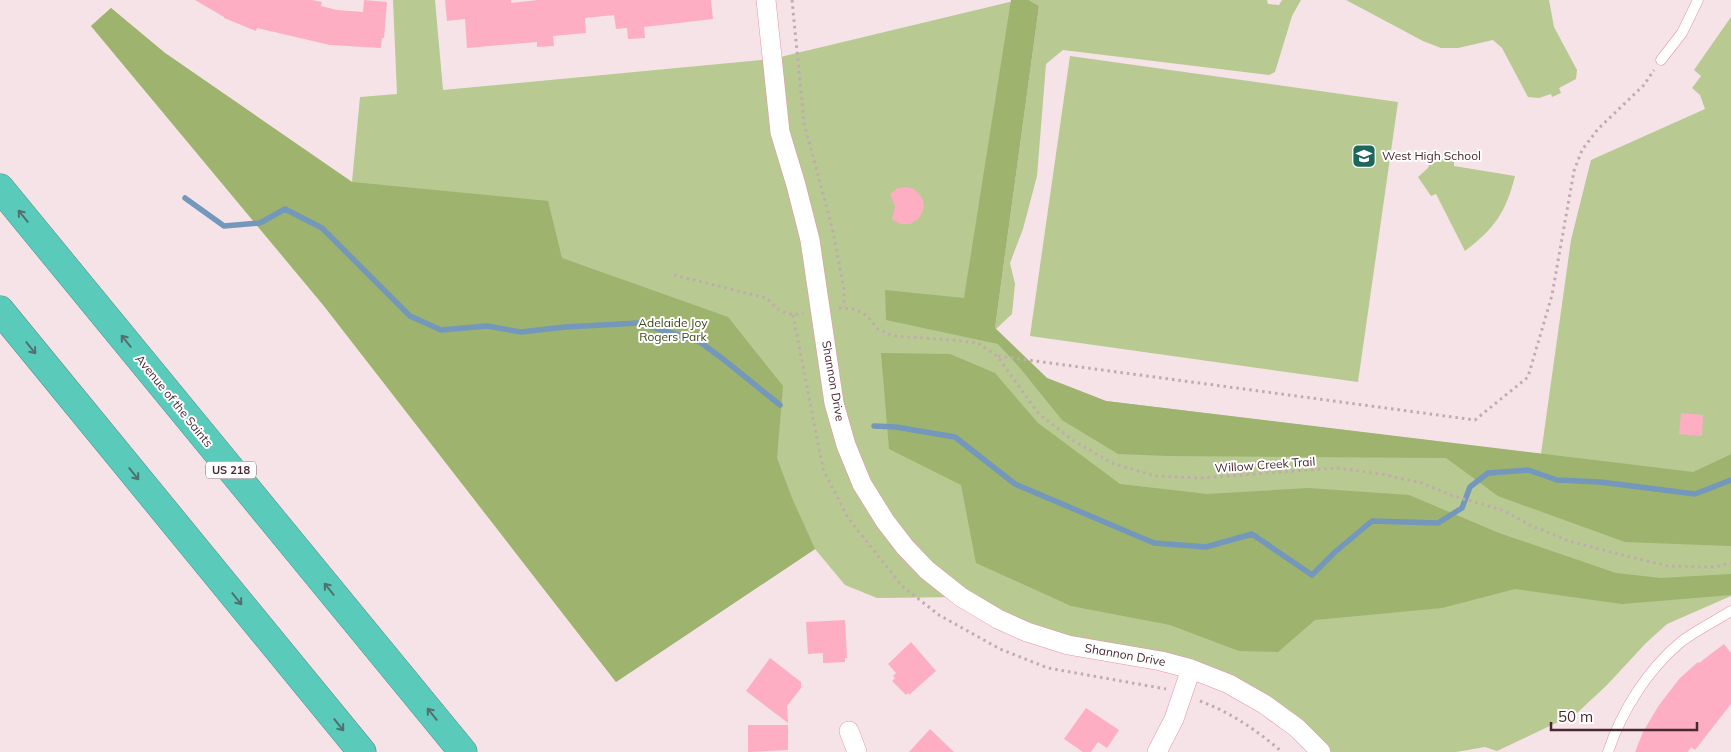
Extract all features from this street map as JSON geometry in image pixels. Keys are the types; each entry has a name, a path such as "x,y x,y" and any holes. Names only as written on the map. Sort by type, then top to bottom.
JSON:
{"highway":[{"name":"Avenue of the Saints","path":"0,188 463,752"},
{"path":"0,310 362,752"}],"street":[{"name":"Shannon Drive","path":"766,0 780,132 810,240 834,403 846,445 862,484 885,521 927,570 961,597 998,619 1027,632 1068,645 1161,661 1191,669 1229,684 1264,704 1297,728 1321,752"},
{"path":"1157,752 1174,719 1191,669"},
{"path":"849,730 857,752"}],"lane":[{"path":"1661,60 1682,34 1698,0"},
{"path":"1608,752 1623,714 1666,655 1684,640 1731,611"}],"path":[{"name":"Willow Creek Trail","path":"792,0 804,123 832,231 844,290 844,307 855,309 866,315 878,328 893,336 978,343 997,356 1040,414 1074,441 1112,462 1154,476 1200,478 1336,468 1381,474 1414,481 1480,505 1502,510 1530,525 1569,541 1668,566 1714,566 1731,563"},
{"path":"997,356 1475,420 1528,377 1552,295 1574,171 1582,150 1616,110 1644,85 1661,60"},
{"path":"674,275 766,298 779,310 793,315 824,469 848,518 902,586 939,615 1000,649 1048,668 1146,685 1182,694 1219,708 1266,737 1282,752"}],"green space":[{"name":"Adelaide Joy Rogers Park","path":"393,0 435,0 443,90 772,59 1018,0 995,328 1039,6 1029,0 1267,0 1268,4 1279,5 1282,0 1301,0 1292,16 1275,72 1269,75 1063,50 1046,64 1037,176 1023,229 1010,263 1015,284 1012,314 996,329 1047,378 1106,401 1541,454 1571,240 1591,160 1705,109 1700,95 1692,88 1701,76 1694,70 1731,17 1731,454 1694,472 1731,477 1731,596 1667,624 1577,713 1497,751 1485,747 1456,752 1321,752 1229,684 1068,645 961,597 877,598 845,585 815,549 616,682 324,306 91,26 111,8 165,53 352,182 360,97 397,94"},
{"path":"1011,0 1029,0 1039,6 995,328 1047,378 1106,401 1693,472 1731,454 1731,546 1625,542 1498,496 1446,458 1118,454 1062,420 998,344 886,320 885,290 964,298"},
{"path":"1346,0 1549,0 1554,27 1577,70 1576,79 1559,88 1561,93 1552,97 1551,94 1539,98 1528,97 1502,48 1493,40 1458,48 1441,48 1423,41"},
{"path":"111,8 165,53 352,182 548,201 562,258 728,317 783,386 777,458 792,498 815,549 616,682 324,306 91,26"},
{"path":"1070,56 1398,102 1358,382 1030,336"},
{"path":"1433,155 1454,162 1454,166 1515,176 1508,200 1492,227 1465,251 1436,194 1431,196 1418,177 1428,168"},
{"path":"881,353 950,354 995,373 1038,423 1120,484 1207,494 1308,488 1409,495 1499,533 1616,573 1661,578 1731,574 1731,595 1622,604 1515,589 1442,608 1315,620 1278,652 1239,651 1170,625 1071,606 976,563 961,485 889,449"}],"building":[{"path":"195,0 312,0 322,2 321,6 337,10 363,12 364,0 387,2 384,38 382,38 381,48 330,45 257,28 256,31 224,18"},
{"path":"445,0 511,0 511,3 538,0 711,0 713,19 644,27 645,38 628,39 627,28 616,29 614,15 585,18 586,33 553,36 554,46 537,47 537,42 467,48 465,19 447,21"},
{"path":"907,187 914,189 919,194 923,200 924,207 918,219 910,224 901,224 892,220 895,206 890,194 898,188"},
{"path":"1681,413 1703,415 1702,436 1679,434"},
{"path":"845,620 847,658 845,658 845,662 823,663 823,653 808,654 806,622"},
{"path":"911,642 936,671 909,695 908,693 906,695 892,681 896,673 888,664"},
{"path":"1724,644 1731,653 1731,704 1695,750 1691,747 1688,752 1635,752 1643,732 1659,705 1680,678 1698,662"},
{"path":"770,658 801,682 801,688 787,706 788,723 746,691"},
{"path":"1086,708 1119,730 1107,748 1098,742 1091,752 1083,752 1064,739"},
{"path":"748,725 788,725 788,750 748,752"},
{"path":"930,729 954,752 909,752"}],"waterway":[{"path":"185,198 224,226 260,223 285,209 322,228 410,316 441,330 487,326 521,332 565,327 639,323 700,342 780,405"},
{"path":"874,426 896,427 955,437 1015,484 1154,543 1206,547 1252,534 1312,575 1335,552 1372,521 1438,523 1462,508 1470,487 1488,473 1528,470 1557,480 1600,482 1695,494 1731,480"}],"place":[{"name":"West High School","path":"1364,156"}]}
